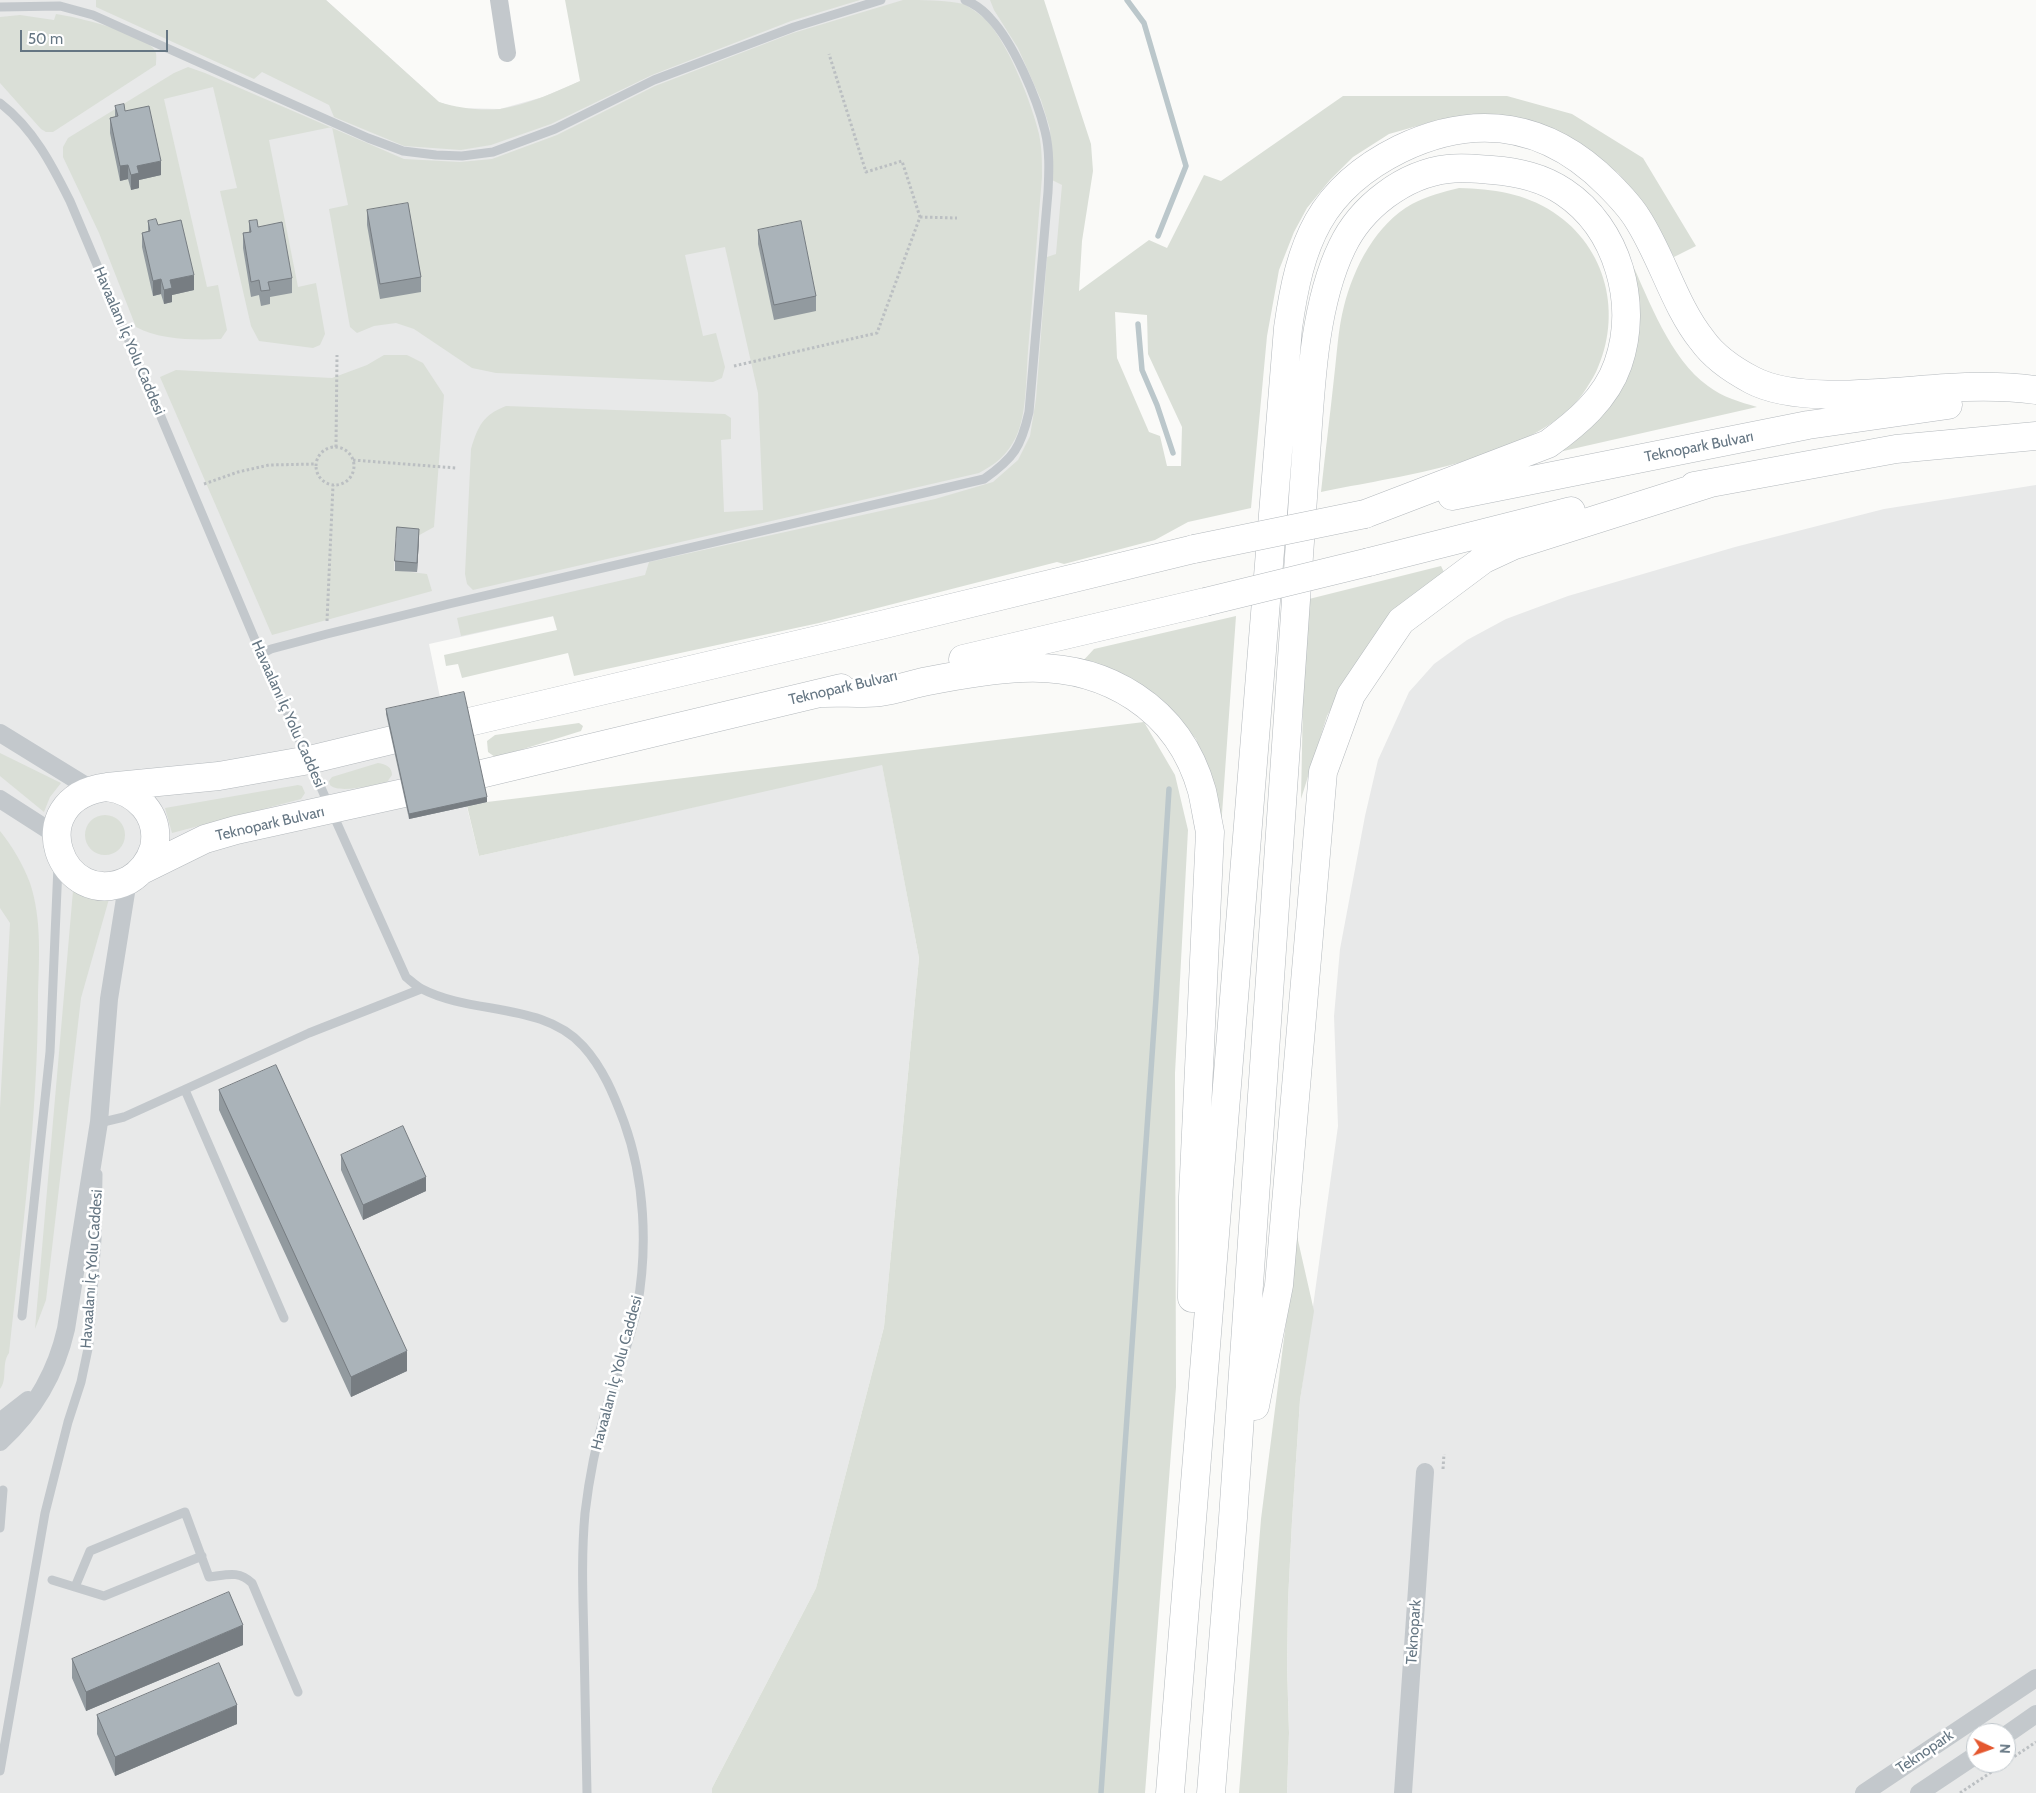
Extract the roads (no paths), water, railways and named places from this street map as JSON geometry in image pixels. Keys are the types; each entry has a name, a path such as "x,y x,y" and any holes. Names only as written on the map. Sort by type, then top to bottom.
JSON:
{"highway":[{"path":"1170,1793 1189,1536 1288,328 1300,264 1310,234 1323,212 1335,196 1352,180 1398,150 1420,140 1441,134 1486,127 1526,133 1550,142 1572,154 1597,173 1619,195 1636,216 1655,250 1690,323 1702,340 1728,365 1754,381 1794,393 1881,392 1992,386 2036,390"},
{"path":"469,722 1194,549 1365,514 1548,444 1572,426 1591,408 1606,387 1618,364 1624,339 1627,315 1621,277 1612,249 1599,226 1582,206 1564,192 1543,180 1524,174 1500,170 1448,169 1427,174 1404,184 1384,196 1354,226 1342,245 1332,268 1325,293 1315,355 1303,492 1233,1518 1211,1793"},
{"name":"Teknopark Bulvarı","path":"1365,514 1525,480 1808,425 2036,394"},
{"path":"1233,1518 1279,1285 1323,772 1352,695 1400,621 1484,559 1512,546 1711,482 1896,449 2036,436"},
{"name":"Teknopark Bulvarı","path":"481,774 1204,602 1553,515 1711,482"},
{"path":"823,693 880,692 953,676 1022,668 1045,668 1071,672 1097,679 1137,697 1154,711 1172,732 1188,758 1202,790 1210,832 1207,922 1200,1012 1193,1197 1189,1536"},
{"path":"99,788 125,791 133,795 147,809 151,817 155,836 152,854 135,875 112,886 100,886 89,883 70,870 57,843 59,820 66,806 78,796 99,788 219,776 309,760 392,740"},
{"name":"Teknopark Bulvarı","path":"135,875 205,839 236,830 404,793"}],"street":[{"path":"499,0 507,53"},
{"path":"0,733 99,788"},
{"path":"0,799 57,843"},
{"name":"Havaalanı İç Yolu Caddesi","path":"99,1122 109,999 135,875"},
{"path":"0,1442 18,1425 34,1404 47,1384 62,1347 99,1122"},
{"path":"0,1410 28,1392 62,1347"},
{"path":"0,1422 20,1408 32,1395 62,1347"},
{"name":"Teknopark","path":"1403,1793 1426,1472"},
{"name":"Teknopark","path":"1864,1793 2036,1678"},
{"path":"2016,1728 2036,1714"},
{"name":"Teknopark","path":"1919,1793 1966,1762"}],"lane":[{"path":"0,8 60,6 93,14 368,138 403,151 462,156 492,152 555,129 654,80 794,27 882,0"},
{"path":"261,654 327,634 760,530 984,479 1002,466 1014,454 1023,436 1029,412 1048,192 1049,159 1045,132 1035,102 1012,51 991,18 976,5 965,0"},
{"name":"Havaalanı İç Yolu Caddesi","path":"0,103 26,127 59,178 261,654 406,977 422,989 472,1004 538,1019 564,1030 582,1045 606,1079 628,1134 637,1165 642,1233 641,1272 637,1308 606,1412 592,1471 586,1511 582,1563 587,1793"},
{"path":"22,1316 50,1052 57,843"},
{"path":"99,1122 124,1118 309,1034 422,989"},
{"path":"185,1090 284,1318"},
{"name":"Havaalanı İç Yolu Caddesi","path":"0,1771 43,1522 68,1422 81,1382 89,1344 97,1239 99,1122"},
{"path":"0,1528 3,1490"},
{"path":"75,1587 90,1551 185,1512 209,1577 237,1574 246,1578 252,1584 298,1692"},
{"path":"52,1580 104,1596 202,1556"}],"waterway":[{"path":"1127,0 1144,23 1186,166 1158,236"},
{"path":"1138,324 1142,370 1157,405 1173,453"},
{"path":"1101,1793 1169,789"}]}
